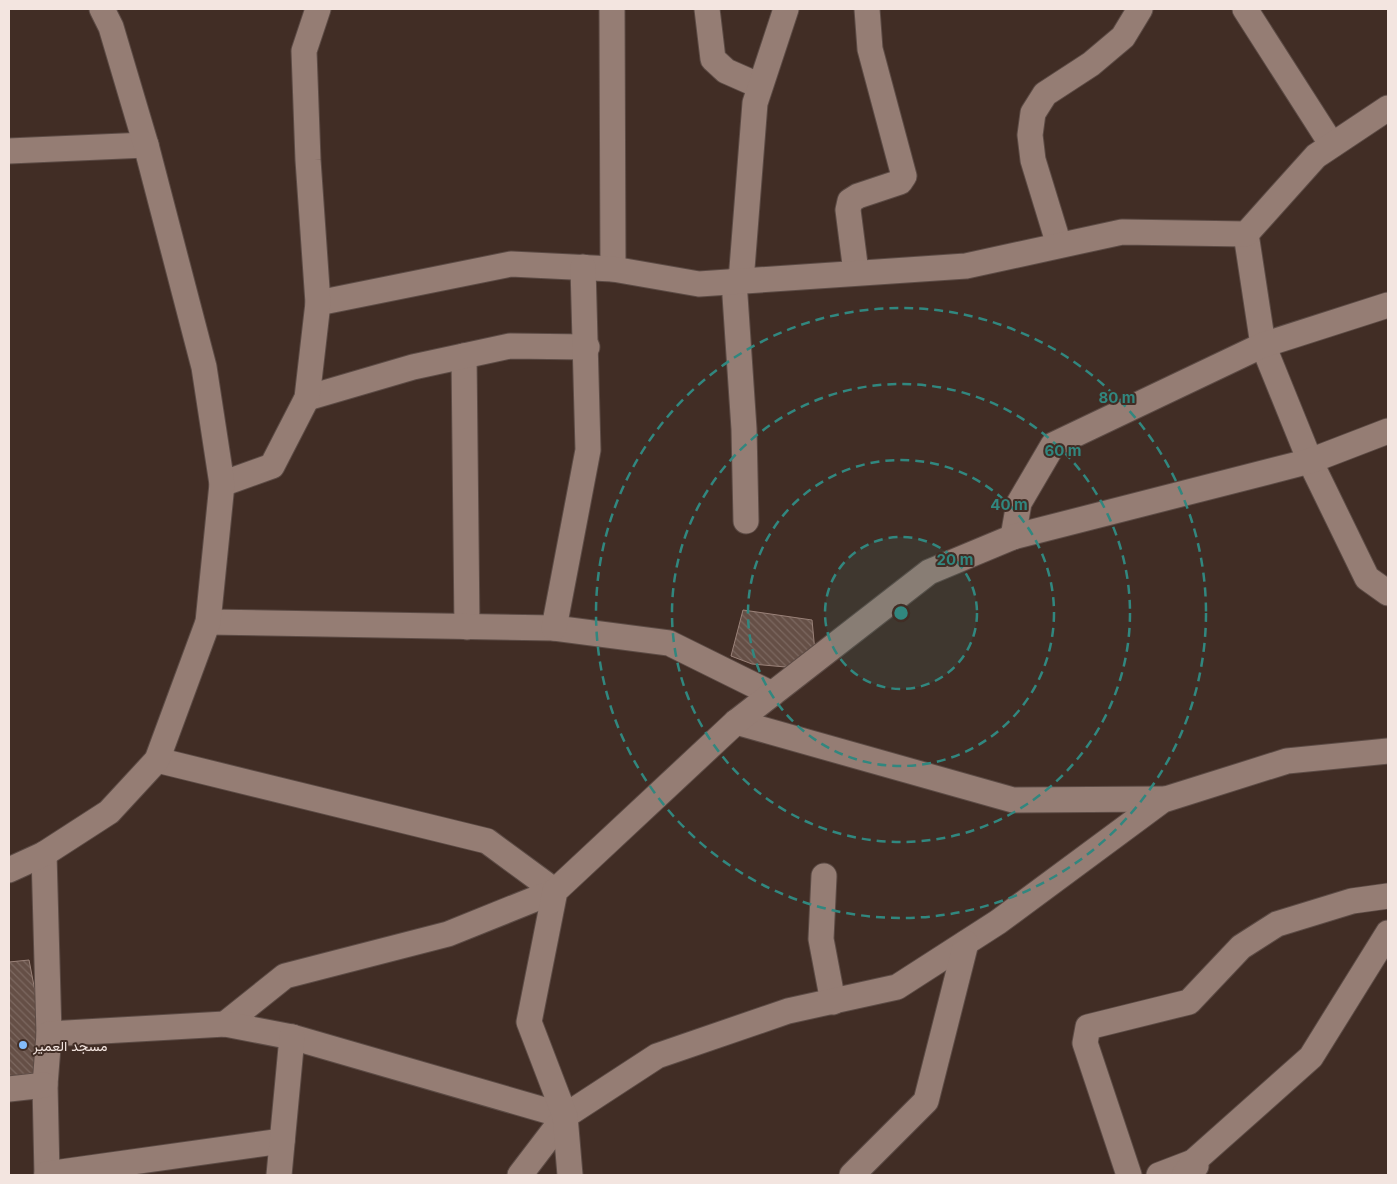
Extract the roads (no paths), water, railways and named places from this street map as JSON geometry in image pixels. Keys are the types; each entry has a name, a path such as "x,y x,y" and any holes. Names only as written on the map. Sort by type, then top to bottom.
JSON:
{"street":[{"path":"9,870 44,854 109,812 157,760 208,622 222,484 204,367 146,144 111,27 102,9"},
{"path":"222,484 272,466 307,398 318,303 308,160 304,51 318,9"},
{"path":"612,9 613,269"},
{"path":"708,9 713,59 726,71 760,86"},
{"path":"746,522 738,281 755,103 786,9"},
{"path":"856,272 848,210 850,201 858,196 900,182 904,176 870,49 867,9"},
{"path":"1059,245 1033,160 1030,136 1033,113 1045,94 1091,64 1123,36 1140,9"},
{"path":"1245,9 1332,145"},
{"path":"318,303 510,264 613,269 699,284 966,266 1122,232 1246,234 1316,156 1388,108"},
{"path":"9,151 146,144"},
{"path":"1246,234 1263,345 1310,461 1367,578 1388,592"},
{"path":"554,628 588,450 587,347 583,267"},
{"path":"1012,537 1019,503 1053,445 1263,345 1388,306"},
{"path":"307,398 413,367 510,346 587,347"},
{"path":"464,356 467,627"},
{"path":"225,1024 285,976 448,934 555,891 736,722 929,572 1012,537 1310,461 1388,431"},
{"path":"208,622 554,628 669,643 772,694"},
{"path":"736,722 1013,800 1164,799 1287,760 1388,751"},
{"path":"157,760 487,841 555,891"},
{"path":"520,1175 565,1116 657,1056 788,1011 897,987 998,922 1164,799"},
{"path":"44,854 48,1034 45,1085 47,1175 282,1141"},
{"path":"824,876 821,939 833,1002"},
{"path":"555,891 529,1022 565,1116 570,1175"},
{"path":"1128,1175 1085,1044 1088,1027 1189,1002 1241,947 1277,924 1352,901 1388,896"},
{"path":"1159,1175 1193,1171 1311,1057 1388,933"},
{"path":"852,1175 926,1101 966,943"},
{"path":"48,1034 225,1024 292,1036 565,1116"},
{"path":"279,1175 292,1036"},
{"path":"9,1089 45,1085"}],"place":[{"name":"مسجد العمير","path":"23,1045"}]}
